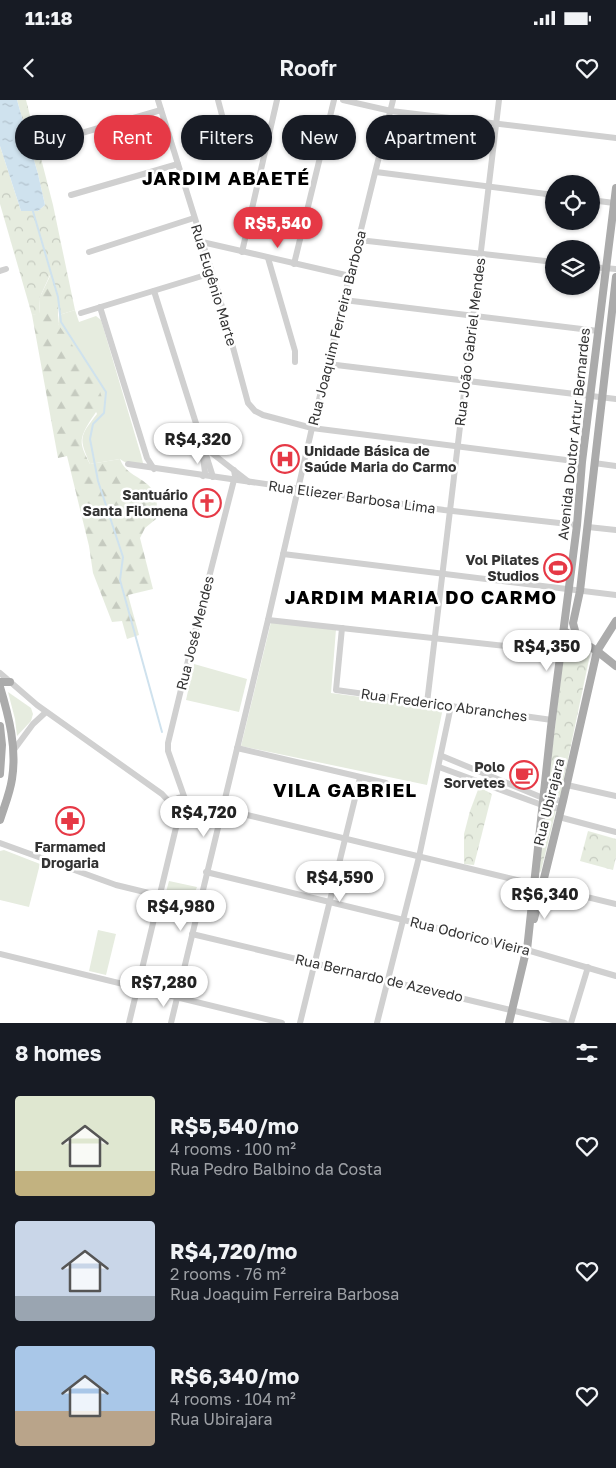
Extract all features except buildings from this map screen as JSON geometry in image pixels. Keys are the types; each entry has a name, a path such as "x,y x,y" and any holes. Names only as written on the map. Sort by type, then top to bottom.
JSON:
{"main road":[{"name":"Avenida Doutor Artur Bernardes","path":"537,885 542,801 577,525 582,462 616,188"},
{"name":"Avenida Doutor Artur Bernardes","path":"577,638 573,623 580,591 602,398 613,333 616,277"},
{"name":"Rua Ubirajara","path":"509,1023 527,950 537,885 559,817 597,651 616,621"},
{"path":"564,631 597,651 616,666"},
{"path":"0,682 10,682"},
{"path":"0,687 10,724 13,751 12,779 0,820"},
{"path":"0,726 2,745 0,774"}],"street":[{"name":"Rua Eugênio Marte","path":"158,100 212,273 248,403 254,411 262,415 312,428 582,462"},
{"path":"218,100 222,115"},
{"path":"242,252 277,100"},
{"path":"294,264 334,100"},
{"path":"343,100 391,111 616,138"},
{"name":"Rua Joaquim Ferreira Barbosa","path":"171,1023 268,620 297,490 393,100"},
{"name":"Rua João Gabriel Mendes","path":"427,703 498,100"},
{"path":"84,132 161,110"},
{"path":"71,195 178,164"},
{"path":"376,172 545,194"},
{"path":"600,201 614,203"},
{"path":"89,252 194,218"},
{"path":"359,240 545,261"},
{"path":"202,242 350,276"},
{"path":"268,258 295,351 295,362"},
{"path":"600,268 616,269"},
{"path":"81,313 212,273"},
{"path":"154,291 213,478"},
{"path":"344,300 598,331"},
{"path":"100,307 147,458 154,469"},
{"path":"328,364 616,399"},
{"path":"202,446 251,483"},
{"path":"202,446 205,472 203,476"},
{"path":"594,463 616,466"},
{"name":"Rua Eliezer Barbosa Lima","path":"128,464 297,490 577,525"},
{"name":"Rua José Mendes","path":"183,798 168,751 168,743 235,476 234,470"},
{"path":"588,527 616,530"},
{"path":"283,554 616,595"},
{"path":"268,620 561,652"},
{"name":"Rua Frederico Abranches","path":"342,628 336,690 552,720"},
{"path":"0,673 46,712 162,794 175,808 178,819"},
{"path":"33,724 37,705"},
{"path":"377,1023 419,857 442,756 451,706"},
{"path":"13,751 33,724 46,712"},
{"path":"237,748 386,783"},
{"path":"442,756 542,801"},
{"path":"439,767 542,801 562,805"},
{"path":"300,1023 360,778"},
{"path":"567,785 616,796"},
{"path":"162,794 616,904"},
{"path":"129,1023 183,798"},
{"path":"559,817 616,832"},
{"path":"0,843 116,885 198,905"},
{"name":"Rua Odorico Vieira","path":"206,872 527,950 616,976"},
{"name":"Rua Bernardo de Azevedo","path":"192,934 565,1023"},
{"path":"0,954 282,1023"},
{"path":"571,1023 588,967"}],"green space":[{"path":"17,100 26,100 30,115 21,115"},
{"path":"0,146 21,211 38,211 45,205 34,160 41,160 75,310 59,315 58,297 50,275 39,299 40,314 32,315 0,204"},
{"path":"51,274 58,297 58,324 97,382 103,401 83,434 82,445 85,454 90,464 120,459 131,473 150,487 156,498 156,519 145,528 140,538 153,589 128,595 139,635 127,639 122,621 112,622 93,573 89,546 67,456 58,458 32,315 40,313 39,299"},
{"path":"75,310 79,322 96,316 101,320 143,463 131,464 120,459 90,464 84,448 83,438 84,433 97,414 58,324 59,315"},
{"path":"271,622 336,629 331,693 443,708 427,785 241,746"},
{"path":"566,636 591,650 560,797 547,793"},
{"path":"194,664 247,679 239,712 186,700"},
{"path":"8,692 31,708 33,714 31,721 17,736 15,719"},
{"path":"479,787 492,794 474,865 464,864 464,834"},
{"path":"544,807 556,810 541,871 538,874"},
{"path":"588,831 616,839 616,857 613,870 580,861"},
{"path":"4,850 40,864 29,907 0,900 0,851"},
{"path":"169,881 197,887 193,897 166,892"},
{"path":"98,930 116,934 106,975 89,971"}],"water":[{"path":"0,100 17,100 21,115 15,115 15,160 34,160 45,205 38,211 21,211 0,146"}],"waterway":[{"path":"32,208 58,297 61,322 106,392 104,413 93,424 90,439 98,481 123,557 120,580 162,732"}],"place":[{"name":"Unidade Básica de Saúde Maria do Carmo","path":"285,459"},
{"name":"Santuário Santa Filomena","path":"207,503"},
{"name":"Vol Pilates Studios","path":"558,568"},
{"name":"Polo Sorvetes","path":"524,775"},
{"name":"Farmamed Drogaria","path":"70,821"}],"district":[{"name":"JARDIM ABAETÉ","path":"226,178"},
{"name":"JARDIM MARIA DO CARMO","path":"421,597"},
{"name":"VILA GABRIEL","path":"345,790"}]}
